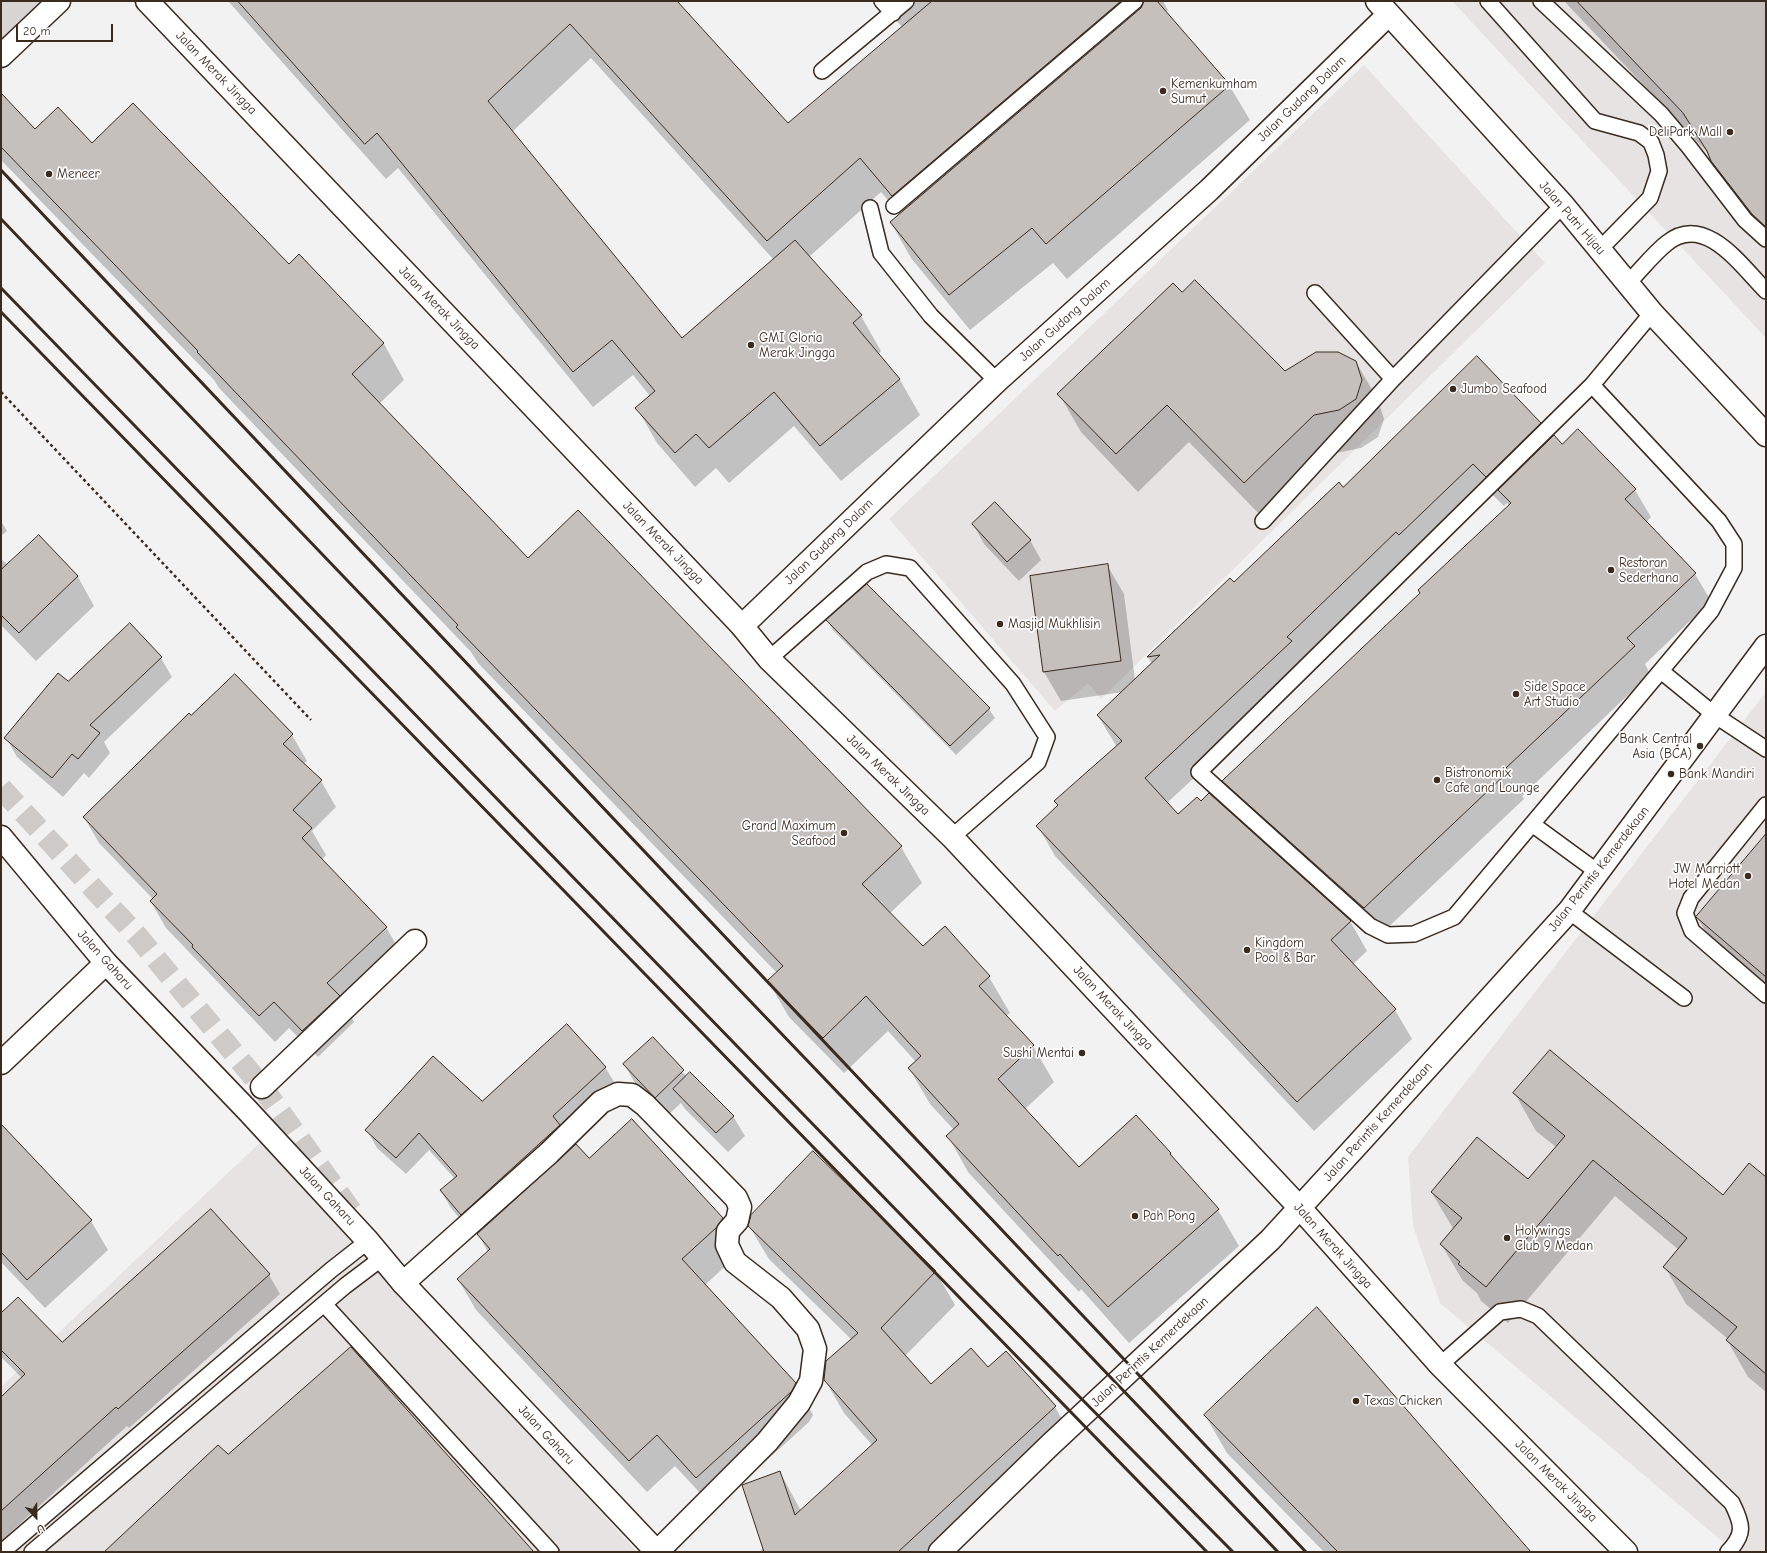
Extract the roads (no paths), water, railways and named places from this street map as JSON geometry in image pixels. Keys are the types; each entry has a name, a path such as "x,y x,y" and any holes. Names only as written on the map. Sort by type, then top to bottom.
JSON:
{"main road":[{"path":"1,56 59,1"},
{"name":"Jalan Merak Jingga","path":"157,6 742,626 769,659 952,837 1300,1208 1440,1365 1626,1552"},
{"name":"Jalan Putri Hijau","path":"1383,8 1563,205 1652,313 1766,435"},
{"name":"Jalan Gudang Dalam","path":"742,626 997,381 1209,190 1383,8"},
{"name":"Jalan Perintis Kemerdekaan","path":"940,1552 1061,1435 1270,1240 1300,1208 1569,911 1716,716 1766,646"},
{"name":"Jalan Gaharu","path":"1,837 106,963 248,1112 368,1241 403,1283 657,1552"},
{"path":"262,1087 415,941"},
{"path":"4,1056 106,963"},
{"path":"403,1283 549,1153 601,1102 618,1094 632,1095 645,1105 736,1198 740,1207 737,1221 728,1231 727,1245 735,1262 781,1298 808,1329 815,1349 811,1381 800,1403 767,1442 657,1552"}],"lane":[{"path":"882,1 893,13"},
{"path":"822,71 906,1"},
{"path":"894,206 1135,1"},
{"path":"1488,1 1595,121 1639,133 1651,142 1656,155 1659,171 1650,198 1600,249"},
{"path":"1541,1 1662,114 1689,146 1745,220 1766,239"},
{"path":"1263,521 1392,379 1563,205"},
{"path":"870,208 881,254 931,316 997,381"},
{"path":"1628,283 1667,243 1678,236 1698,233 1708,236 1719,243 1766,291"},
{"path":"1315,293 1392,379"},
{"path":"1592,385 1719,520 1734,544 1734,568 1711,611 1454,917 1414,934 1388,935 1370,926 1199,772 1592,385 1652,313"},
{"path":"769,659 867,572 886,564 910,568 1013,684 1047,737 1038,762 952,837"},
{"path":"1661,671 1716,716 1766,749"},
{"path":"1766,805 1691,898 1685,913 1692,930 1766,995"},
{"path":"1532,824 1598,873"},
{"path":"1569,911 1684,998"},
{"path":"2,1552 331,1270 368,1241"},
{"path":"32,1552 324,1304 382,1258"},
{"path":"324,1304 551,1552"},
{"path":"1440,1365 1500,1312 1521,1309 1538,1316 1732,1504 1741,1521 1738,1542 1728,1552"},
{"path":"269,1324 282,1340"}],"tunnel":[{"path":"1,788 138,937 262,1087 354,1215"}],"railway":[{"path":"1,170 1306,1552"},
{"path":"1,219 1278,1552"},
{"path":"1,288 968,1284 1233,1552"},
{"path":"1,312 1207,1552"}],"place":[{"name":"Kemenkumham Sumut","path":"1163,91"},
{"name":"DeliPark Mall","path":"1730,132"},
{"name":"Meneer","path":"49,174"},
{"name":"GMI Gloria Merak Jingga","path":"751,345"},
{"name":"Jumbo Seafood","path":"1453,389"},
{"name":"Restoran Sederhana","path":"1611,570"},
{"name":"Masjid Mukhlisin","path":"1000,624"},
{"name":"Side Space Art Studio","path":"1516,694"},
{"name":"Bank Central Asia (BCA)","path":"1700,746"},
{"name":"Bank Mandiri","path":"1671,774"},
{"name":"Bistronomix Cafe and Lounge","path":"1437,780"},
{"name":"Grand Maximum Seafood","path":"844,833"},
{"name":"JW Marriott Hotel Medan","path":"1748,876"},
{"name":"Kingdom Pool & Bar","path":"1247,950"},
{"name":"Sushi Mentai","path":"1082,1053"},
{"name":"Pah Pong","path":"1135,1216"},
{"name":"Holywings Club 9 Medan","path":"1507,1238"},
{"name":"Texas Chicken","path":"1356,1401"}]}
